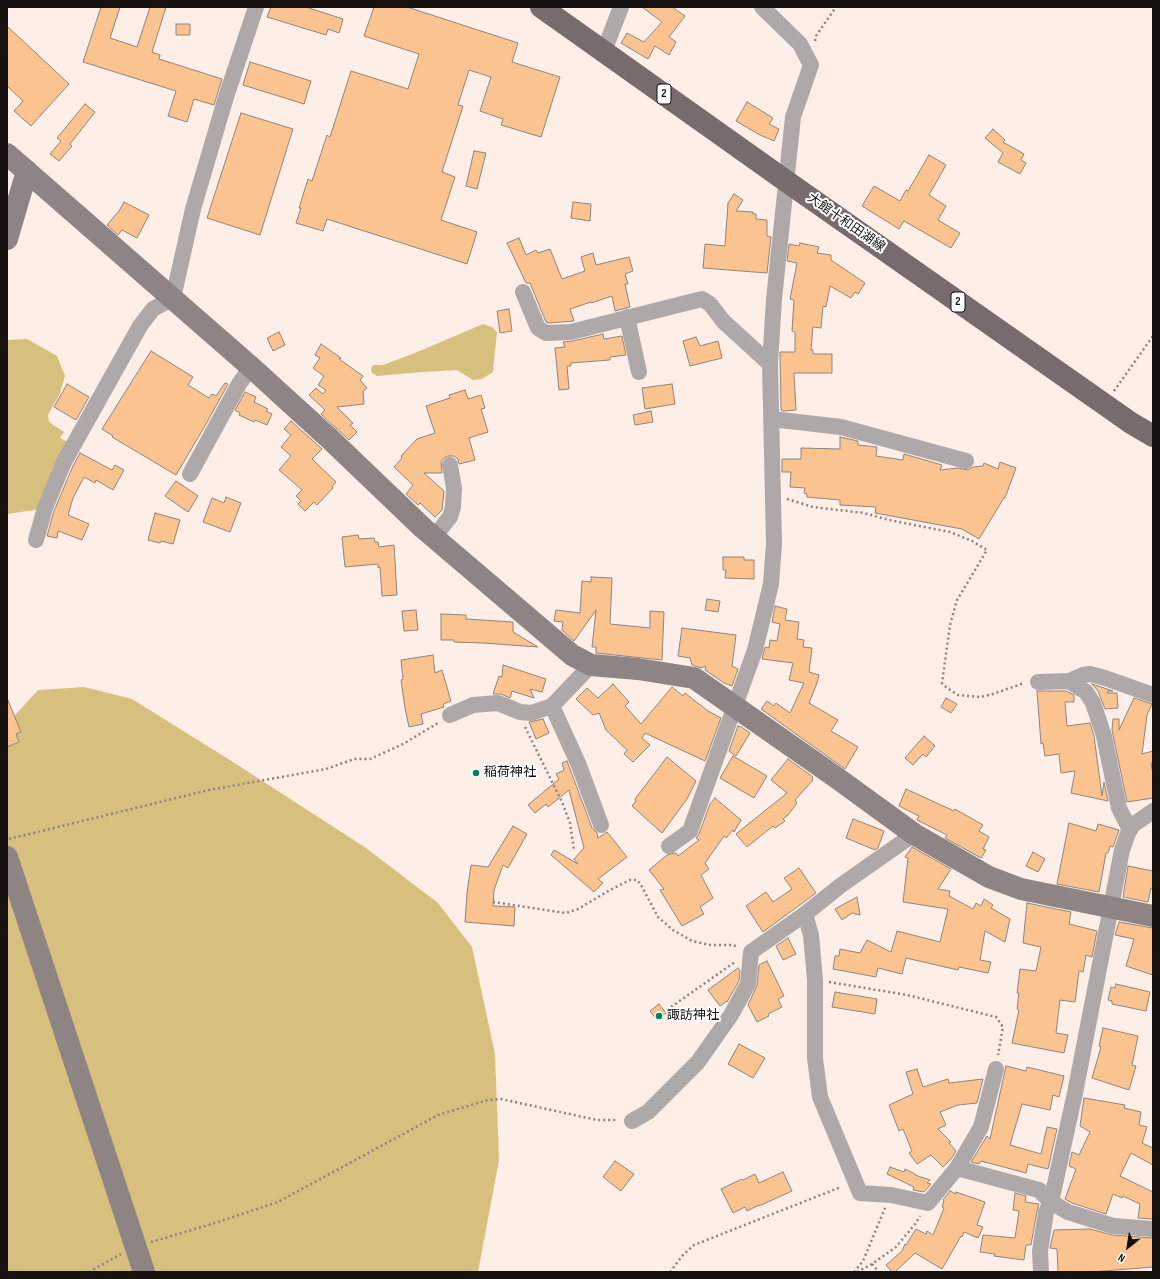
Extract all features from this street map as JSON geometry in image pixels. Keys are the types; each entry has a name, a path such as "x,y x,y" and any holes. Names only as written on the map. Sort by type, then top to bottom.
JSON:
{"main road":[{"name":"大館十和田湖線","path":"541,7 786,181 1153,436"}],"street":[{"path":"174,298 193,209 226,97 256,7"},
{"path":"604,51 621,7"},
{"path":"669,846 690,831 755,650 771,584 774,544 770,364 774,299 793,117 811,65 800,44 762,7"},
{"path":"7,154 174,298 251,367 434,537 572,655 591,665 638,669 694,678 914,834 988,877 1056,897 1153,916"},
{"path":"7,239 27,171"},
{"path":"523,292 538,328 546,333 571,332 702,299 710,304 723,321 770,364"},
{"path":"36,540 45,508 64,462 140,326 153,309 174,298"},
{"path":"627,317 638,372"},
{"path":"190,474 239,384 251,367"},
{"path":"772,419 841,427 966,461"},
{"path":"434,537 450,517 453,507 454,488 450,465"},
{"path":"450,715 474,705 498,703 520,712 531,713 552,706 591,665"},
{"path":"1038,682 1069,681 1083,675 1090,674 1153,695"},
{"path":"1069,681 1086,692 1093,703 1104,736 1119,808 1130,830"},
{"path":"552,706 578,763 601,825"},
{"path":"1041,1272 1040,1251 1046,1212 1051,1202 1075,1093 1122,850 1133,825 1153,811"},
{"path":"632,1121 648,1112 698,1062 731,1015 748,984 752,952 805,914 840,886 914,834"},
{"path":"7,857 144,1272"},
{"path":"805,914 811,935 815,980 815,1058 820,1097 860,1193 891,1195 928,1203 957,1168 981,1127 996,1069"},
{"path":"957,1168 1039,1190 1051,1202 1068,1212 1113,1226 1153,1229"}],"path":[{"path":"811,65 816,36 836,7"},
{"path":"1105,404 1153,336"},
{"path":"773,495 813,507 864,513 889,520 950,532 972,541 987,550 957,600 950,625 942,683 958,695 980,697 1021,684 1038,682"},
{"path":"520,712 522,721 562,802 570,823 574,850"},
{"path":"7,840 209,790 326,769 354,759 370,759 403,744 450,715"},
{"path":"493,902 566,913 578,909 630,880 637,880 658,917 673,930 692,941 710,945 733,945 752,952"},
{"path":"671,1007 752,952"},
{"path":"815,980 907,995 996,1017 1003,1027 996,1069"},
{"path":"89,1272 135,1246 212,1224 278,1202 438,1115 488,1100 501,1099 597,1120 632,1121"},
{"path":"670,1272 682,1256 694,1245 855,1182"},
{"path":"856,1272 863,1261 891,1195"},
{"path":"856,1272 872,1264 896,1247 916,1223 928,1203"},
{"path":"872,1264 879,1272"}],"shaded area":[{"path":"483,324 492,327 497,332 493,372 482,379 473,380 457,370 377,376 372,373 371,369 373,365 383,365"},
{"path":"27,339 57,356 65,376 60,393 48,415 49,422 64,432 60,438 71,444 42,509 7,514 7,340"},
{"path":"84,687 132,699 366,848 438,903 472,947 495,1054 499,1160 478,1272 7,1272 7,724 38,690"}],"building":[{"path":"101,7 120,7 110,38 137,47 150,7 166,7 152,52 160,55 159,59 222,79 214,105 194,99 187,122 168,116 176,91 83,62"},
{"path":"271,7 306,7 343,19 339,33 328,29 326,35 267,17"},
{"path":"374,7 407,7 518,43 512,62 560,77 541,137 501,125 503,119 480,111 491,77 469,70 458,105 463,106 442,172 455,177 441,220 477,232 467,264 327,219 323,231 296,223 308,179 312,181 327,135 330,137 351,71 408,89 419,54 364,36"},
{"path":"642,7 672,7 685,16 669,37 676,42 669,55 655,46 648,59 621,43 627,33 644,42 662,22"},
{"path":"176,24 190,24 190,35 176,35"},
{"path":"7,26 69,84 31,126 14,111 23,101 7,86"},
{"path":"250,62 311,81 304,104 243,85"},
{"path":"747,102 773,118 769,124 779,129 774,141 760,135 736,121"},
{"path":"85,104 95,112 70,144 72,146 59,161 50,154 61,141 57,138"},
{"path":"241,113 293,129 260,235 207,218"},
{"path":"993,129 1005,140 1003,142 1024,154 1021,160 1026,163 1020,174 998,162 1003,153 985,138"},
{"path":"474,151 486,153 477,189 466,186"},
{"path":"929,155 946,165 929,195 946,206 938,220 960,233 951,248 904,221 899,229 862,206 874,186 900,201 906,190 908,191"},
{"path":"734,194 743,200 736,211 753,212 753,214 756,214 756,219 767,220 767,236 771,237 767,273 703,268 705,244 725,246 728,203"},
{"path":"124,202 149,215 137,238 122,230 118,235 107,225 119,211"},
{"path":"573,202 591,204 590,221 571,218"},
{"path":"519,238 526,255 536,250 538,253 550,249 562,279 585,271 581,257 593,253 596,265 629,257 633,271 625,274 628,284 625,284 630,307 615,311 612,296 570,309 574,321 546,322 530,283 526,283 507,243"},
{"path":"800,243 819,247 817,253 831,255 831,260 865,283 858,294 855,292 851,298 830,286 826,307 823,306 821,328 813,327 811,350 813,350 813,354 832,354 832,373 794,373 796,410 783,411 781,410 780,352 795,352 795,332 792,331 794,300 790,299 797,263 787,261 789,244 799,246"},
{"path":"509,309 512,331 500,333 497,311"},
{"path":"279,332 285,345 273,351 267,338"},
{"path":"603,334 604,339 622,336 626,355 610,357 610,360 571,363 571,366 567,366 569,389 559,390 555,348 565,347 563,342"},
{"path":"696,337 700,346 718,341 722,358 690,366 683,341"},
{"path":"321,344 363,376 360,380 367,388 363,391 364,404 337,407 353,423 350,425 357,432 349,440 321,414 325,410 309,395 316,388 323,394 326,390 318,385 324,376 313,368 320,358 315,355"},
{"path":"151,351 193,377 188,385 209,398 212,394 216,396 225,383 228,384 176,475 112,437 113,436 102,429"},
{"path":"67,384 89,397 76,420 54,407"},
{"path":"672,384 675,404 645,409 642,388"},
{"path":"465,390 468,399 481,395 485,408 481,409 488,432 469,438 475,460 459,464 458,459 454,456 448,456 441,462 442,473 424,473 444,491 442,510 435,517 420,503 418,505 406,494 413,485 394,467 402,458 401,456 417,439 435,433 426,406 450,398 449,395"},
{"path":"245,392 256,397 254,402 268,409 266,411 272,414 267,425 255,420 254,422 239,415 240,413 235,410"},
{"path":"651,411 653,422 635,425 633,415"},
{"path":"291,421 322,449 312,459 336,482 332,487 333,488 317,505 314,502 305,511 298,504 301,501 296,496 302,490 279,470 291,456 281,447 291,435 284,429"},
{"path":"840,437 858,441 858,445 877,447 876,456 903,460 904,454 942,465 940,470 957,468 968,470 973,467 983,466 984,463 998,469 1000,462 1016,468 1005,498 979,539 962,529 875,513 876,507 840,505 840,500 807,497 807,494 804,493 805,488 790,487 791,472 782,472 782,459 801,459 801,448 840,449"},
{"path":"80,453 112,470 115,465 124,470 113,490 96,480 95,483 84,477 73,498 68,515 89,524 82,540 58,531 57,538 47,536 54,511"},
{"path":"176,481 198,496 188,512 165,496"},
{"path":"226,497 241,503 230,532 203,522 212,498 224,503"},
{"path":"155,513 180,520 173,544 148,540"},
{"path":"358,535 359,539 374,538 375,542 378,542 379,547 394,545 397,595 382,596 380,567 378,568 378,564 345,567 342,537"},
{"path":"723,557 744,557 744,560 754,560 754,579 725,578 726,570 723,570"},
{"path":"591,577 612,578 610,624 650,628 650,611 664,612 662,660 596,653 596,647 592,647 596,610 574,641 562,630 563,622 554,621 556,610 580,613 582,581 591,582"},
{"path":"707,599 720,601 718,612 705,610"},
{"path":"775,606 787,609 785,620 799,622 797,639 804,640 803,647 812,648 809,672 819,675 809,703 838,720 831,731 858,747 845,769 761,709 767,701 774,706 776,703 790,713 804,683 789,680 793,663 762,659 765,647 769,648 770,640 777,641 780,624 772,622"},
{"path":"416,610 418,630 404,631 402,611"},
{"path":"441,614 466,615 466,619 513,622 513,632 538,647 441,640"},
{"path":"682,628 736,635 732,666 738,669 732,686 724,683 705,670 706,666 701,668 692,665 690,658 678,656"},
{"path":"433,655 435,673 442,670 451,701 443,704 444,707 421,714 423,724 409,727 401,680 403,679 401,660"},
{"path":"503,665 546,679 542,692 530,689 534,698 512,691 510,698 501,694 493,694 499,676 502,677"},
{"path":"613,684 629,702 625,706 641,724 672,687 683,696 685,693 708,711 721,718 705,761 645,733 642,738 650,745 633,762 624,754 627,750 606,730 599,713 593,715 576,699 587,688 598,698"},
{"path":"1092,684 1113,691 1108,691 1107,693 1117,693 1118,708 1105,709 1098,691"},
{"path":"1037,691 1066,691 1074,695 1074,702 1065,702 1067,726 1090,723 1094,736 1102,796 1104,782 1108,801 1071,793 1075,771 1061,773 1059,754 1045,756 1043,743 1041,744"},
{"path":"7,698 21,732 16,734 19,742 7,747"},
{"path":"946,698 957,704 951,713 941,707"},
{"path":"1134,698 1152,704 1147,715 1142,754 1153,751 1153,763 1151,763 1153,775 1153,798 1127,802 1112,730 1113,719 1119,719 1119,730"},
{"path":"543,719 549,733 536,739 529,722"},
{"path":"738,726 750,733 736,756 729,751"},
{"path":"924,736 935,746 926,757 923,754 913,765 905,758"},
{"path":"733,756 767,776 754,798 720,778"},
{"path":"667,757 696,781 687,799 662,833 632,806 636,801 635,799"},
{"path":"788,759 813,777 813,780 795,800 797,803 783,819 785,821 775,828 773,826 747,847 736,834 787,793 771,780"},
{"path":"567,761 592,828 597,833 598,838 607,832 627,857 598,879 603,883 594,892 551,855 554,850 578,864 574,859 584,848 569,790 548,807 546,804 535,813 528,805 559,779 556,774 564,770 562,763"},
{"path":"906,789 954,811 955,809 983,825 979,831 989,837 983,849 986,850 981,858 945,838 947,835 917,820 919,816 899,806"},
{"path":"715,798 741,820 734,832 733,830 726,838 724,836 705,863 709,869 701,875 713,898 700,907 704,914 682,926 660,890 664,889 649,870 667,855 676,853 678,856 699,840 696,838 699,834 710,804"},
{"path":"853,819 884,831 878,848 875,850 846,838"},
{"path":"1069,823 1096,831 1098,824 1119,830 1113,847 1110,846 1108,853 1106,853 1099,892 1057,884"},
{"path":"513,826 527,834 508,868 503,865 494,890 493,906 515,907 514,926 465,922 471,865 488,867"},
{"path":"912,847 951,869 938,889 950,891 949,896 973,909 976,903 981,906 984,899 993,905 991,908 1010,919 1005,942 985,931 980,960 991,962 988,973 959,967 958,970 906,958 902,974 878,968 876,977 833,969 835,956 839,956 840,949 860,953 867,940 891,952 897,931 940,942 948,909 903,902 908,858 905,857"},
{"path":"1033,852 1045,859 1038,872 1026,866"},
{"path":"1128,866 1153,871 1153,889 1151,888 1148,902 1123,897"},
{"path":"799,868 816,893 763,932 746,906 766,892 773,902 792,889 784,878"},
{"path":"857,897 860,915 852,913 842,920 835,909"},
{"path":"1027,903 1071,912 1069,924 1097,931 1092,957 1086,955 1083,972 1079,971 1075,1002 1060,1000 1056,1033 1068,1035 1064,1053 1012,1043 1019,1010 1017,1009 1019,993 1017,993 1020,969 1036,971 1041,947 1023,943"},
{"path":"1119,922 1153,928 1153,975 1126,966 1134,939 1115,935"},
{"path":"788,938 796,954 783,960 776,946"},
{"path":"767,961 784,996 778,999 782,1007 768,1014 769,1016 757,1022 748,1005 757,985 759,965"},
{"path":"738,968 740,971 739,981 727,1002 720,1006 708,990"},
{"path":"1116,984 1150,992 1146,1011 1112,1004 1112,1001 1108,1000 1111,987 1115,988"},
{"path":"835,992 877,999 875,1014 832,1007"},
{"path":"659,1004 666,1013 657,1020 650,1011"},
{"path":"1103,1028 1138,1036 1132,1065 1136,1066 1129,1090 1092,1078 1101,1047 1099,1046"},
{"path":"739,1044 765,1058 753,1078 728,1064"},
{"path":"1006,1066 1026,1071 1027,1067 1064,1076 1059,1097 1053,1095 1050,1110 1022,1104 1010,1145 1041,1154 1047,1127 1057,1129 1048,1169 1028,1164 1026,1173 981,1161 979,1164 971,1162 987,1136 990,1139"},
{"path":"917,1069 923,1087 948,1079 949,1083 983,1079 977,1103 958,1105 940,1112 946,1125 938,1129 951,1142 949,1143 956,1151 943,1167 931,1155 917,1164 909,1153 912,1151 903,1129 899,1131 889,1105 913,1094 906,1072"},
{"path":"1084,1098 1125,1105 1124,1108 1141,1112 1139,1125 1147,1127 1142,1143 1153,1148 1153,1165 1131,1153 1120,1176 1153,1192 1153,1219 1138,1218 1140,1204 1123,1196 1122,1198 1113,1194 1106,1214 1072,1203 1065,1199 1076,1169 1069,1166 1072,1152 1079,1155 1090,1132 1080,1126"},
{"path":"615,1161 634,1174 621,1191 603,1177"},
{"path":"890,1167 904,1172 905,1169 915,1175 930,1180 927,1183 931,1184 924,1192 913,1190 914,1187 887,1174"},
{"path":"783,1172 792,1191 747,1211 745,1207 733,1213 721,1189 755,1174 759,1183"},
{"path":"950,1191 985,1202 977,1225 983,1227 978,1238 964,1232 942,1269 915,1253 895,1272 892,1272 886,1265 902,1251 905,1244 906,1245 916,1229 926,1234 927,1231 933,1235 944,1208 942,1207 943,1200"},
{"path":"1015,1193 1026,1196 1025,1202 1039,1204 1031,1245 1026,1245 1024,1260 994,1256 995,1254 980,1252 983,1235 1015,1238 1019,1211 1013,1210"},
{"path":"1090,1229 1112,1235 1153,1238 1153,1267 1092,1272 1058,1272 1057,1249 1050,1248 1054,1230"}],"place":[{"name":"稲荷神社","path":"476,773"},
{"name":"諏訪神社","path":"659,1016"}]}
